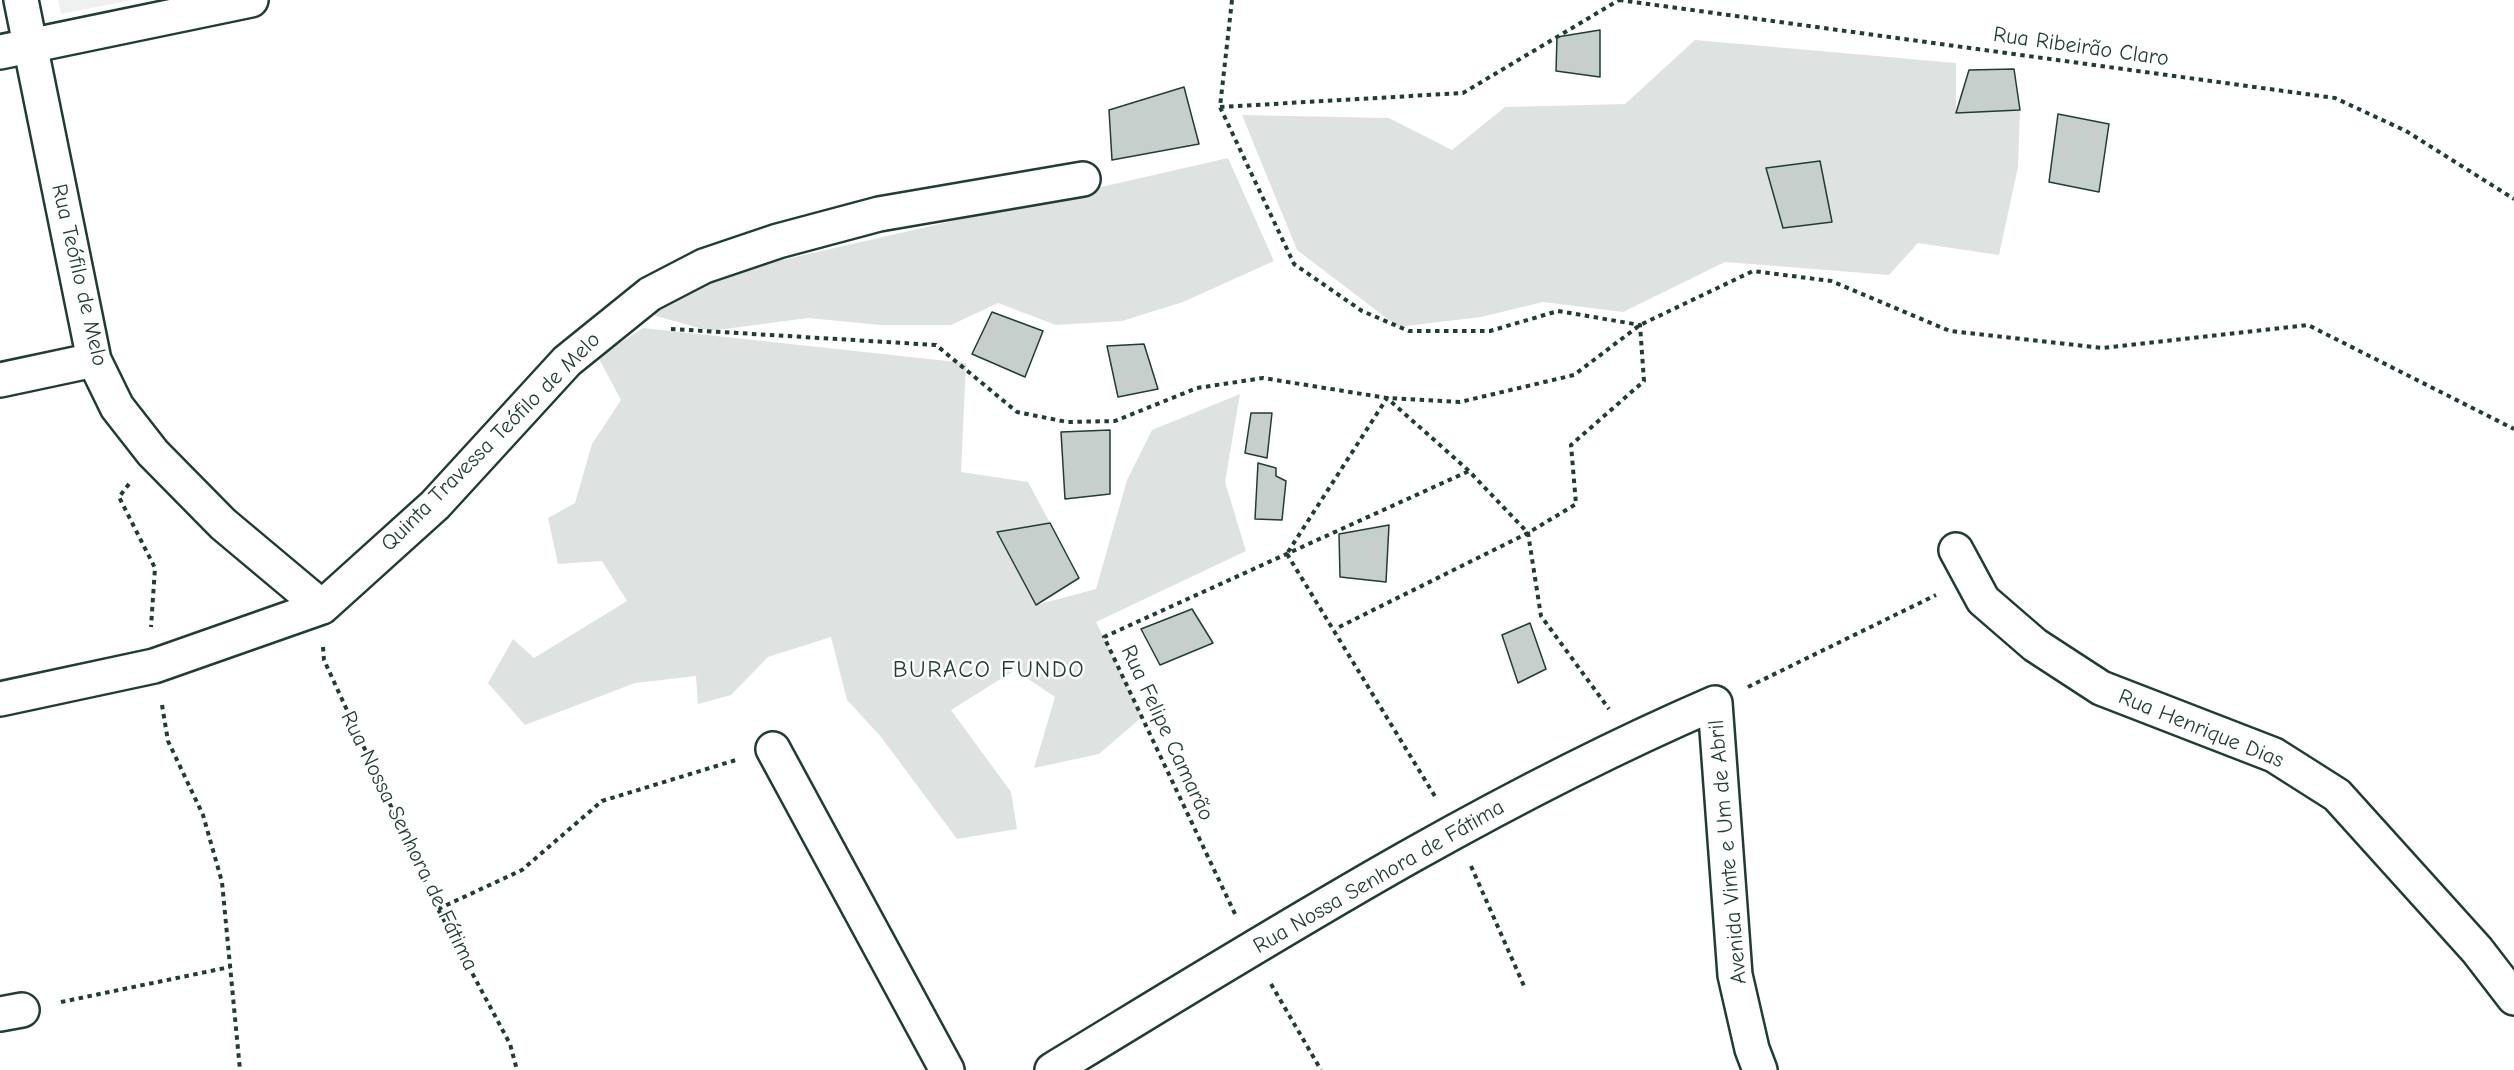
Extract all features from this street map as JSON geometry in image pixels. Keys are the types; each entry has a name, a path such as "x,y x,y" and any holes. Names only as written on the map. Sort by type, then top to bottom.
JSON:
{"street":[{"name":"Rua Teófilo de Melo","path":"21,0 14,50 94,360 117,407 153,453 223,524 322,607"},
{"path":"14,50 251,0"},
{"name":"Quinta Travessa Teófilo de Melo","path":"322,607 435,505 567,361 607,326 650,294 704,266 778,241 879,214 1083,179"},
{"path":"0,380 94,360"},
{"name":"Rua Henrique Dias","path":"1956,550 1983,600 2036,645 2101,688 2274,755 2337,795 2477,950 2514,998"},
{"path":"0,699 154,666 322,607"},
{"name":"Rua Nossa Senhora de Fátima","path":"1053,1070 1251,949 1455,830 1631,739 1715,703"},
{"name":"Avenida Vinte e Um de Abril","path":"1715,703 1735,975 1752,1049 1760,1070"},
{"path":"773,749 947,1070"}],"path":[{"path":"1232,0 1220,107 1294,264 1362,311 1409,331 1490,331 1558,311 1640,326"},
{"path":"1220,107 1463,93 1619,0"},
{"name":"Rua Ribeirão Claro","path":"1619,0 2335,98 2406,131 2514,199"},
{"path":"607,326 936,345 1017,412 1067,422 1115,421 1197,388 1263,378 1386,398 1460,402 1574,375 1640,326 1754,271 1831,281 1950,331 2102,348 2308,325 2514,429"},
{"path":"1335,629 1527,533 1576,504 1571,445 1644,381 1640,326"},
{"path":"1386,398 1468,471 1527,533 1541,616 1631,739"},
{"path":"1386,398 1287,554 1399,735"},
{"name":"Rua Felipe Camarão","path":"1321,1070 1251,949 1104,637 1468,471"},
{"path":"1715,703 1971,578"},
{"name":"Rua Nossa Senhora de Fátima","path":"322,607 324,660 438,909 510,1044 517,1070"},
{"path":"438,909 522,870 602,801 773,749"},
{"path":"11,1012 230,967 240,1070"}],"shaded area":[{"path":"58,0 132,0 61,14"},
{"path":"1695,40 1956,63 1956,112 2020,110 2018,167 1999,255 1918,243 1889,275 1725,262 1623,312 1543,302 1481,317 1398,327 1297,250 1242,115 1389,118 1452,150 1505,107 1625,104"},
{"path":"1228,158 1274,261 1183,302 1122,321 1056,325 998,303 951,325 881,325 808,318 710,331 645,313 712,276"},
{"path":"643,328 966,363 961,472 1028,482 1050,523 998,532 1036,605 1096,589 1127,480 1152,430 1240,394 1225,482 1246,551 1096,622 1142,717 1099,754 1034,768 1055,697 1015,670 951,710 1011,792 1017,829 957,839 881,737 847,700 831,637 768,657 731,695 698,704 696,676 635,683 525,725 488,683 513,639 534,658 627,601 602,561 558,564 548,518 575,503 592,444 621,400 598,357"}],"building":[{"path":"1600,30 1600,77 1556,71 1557,37"},
{"path":"2014,69 2020,110 1956,113 1969,70"},
{"path":"1184,87 1199,144 1112,160 1109,110"},
{"path":"2058,114 2109,124 2099,192 2049,182"},
{"path":"1820,161 1832,222 1783,228 1766,168"},
{"path":"992,312 1043,331 1025,377 972,354"},
{"path":"1144,344 1158,389 1118,397 1107,346"},
{"path":"1251,413 1272,413 1267,458 1245,453"},
{"path":"1110,430 1110,494 1065,499 1061,432"},
{"path":"1258,463 1276,468 1276,476 1286,481 1282,520 1255,519"},
{"path":"1050,523 1079,578 1036,605 997,532"},
{"path":"1389,525 1386,582 1340,577 1339,534"},
{"path":"1192,609 1213,643 1160,665 1141,629"},
{"path":"1530,623 1546,669 1518,683 1502,635"}],"district":[{"name":"BURACO FUNDO","path":"989,670"}]}
